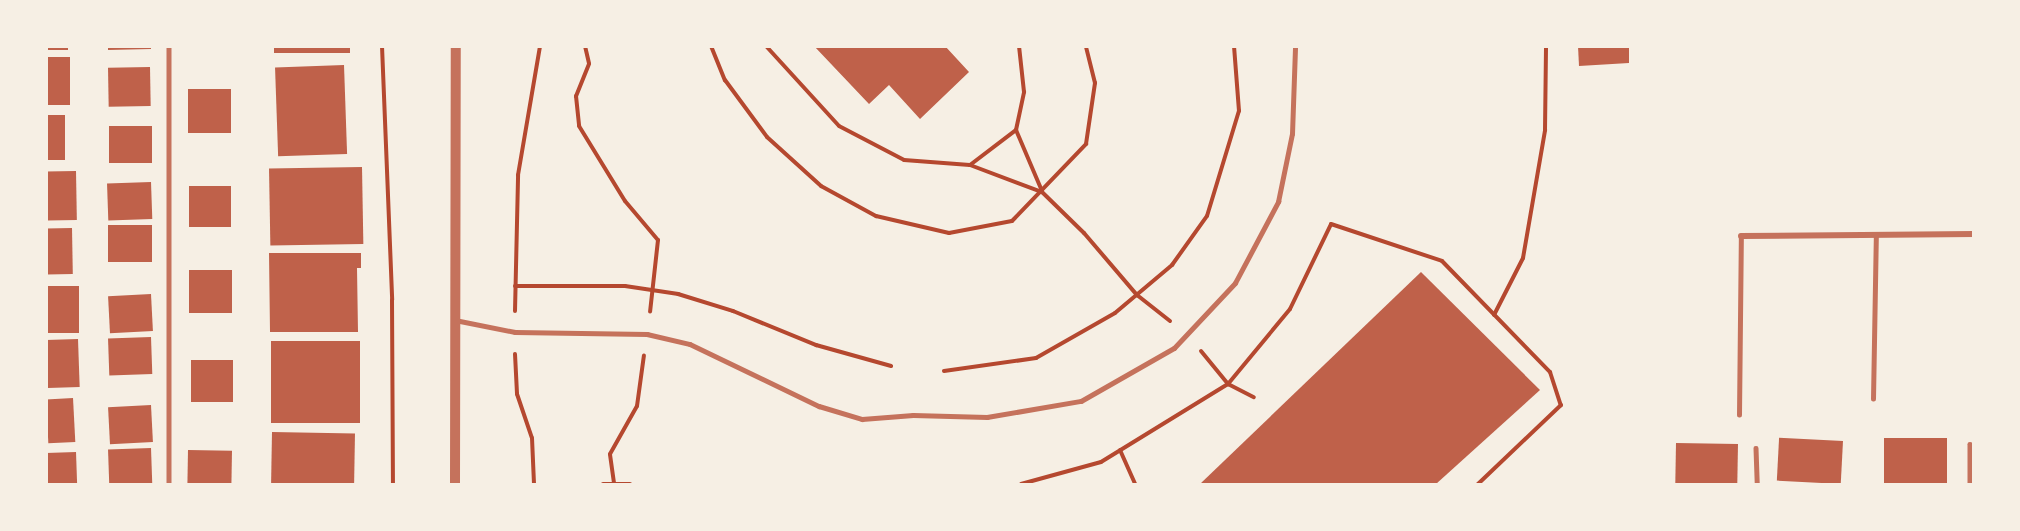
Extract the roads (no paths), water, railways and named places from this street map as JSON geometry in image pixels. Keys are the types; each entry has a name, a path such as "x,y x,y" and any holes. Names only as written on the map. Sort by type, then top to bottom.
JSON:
{"street":[{"path":"455,484 456,46"},
{"path":"1741,236 1974,234"}],"lane":[{"path":"169,46 169,484"},
{"path":"455,320 515,332 647,334 690,344 819,406 862,419 913,415 987,417 1082,401 1174,348 1235,283 1278,202 1292,134 1295,46"},
{"path":"1873,399 1876,235"},
{"path":"1739,415 1741,236"},
{"path":"1970,444 1970,484"},
{"path":"1756,448 1757,484"}]}
